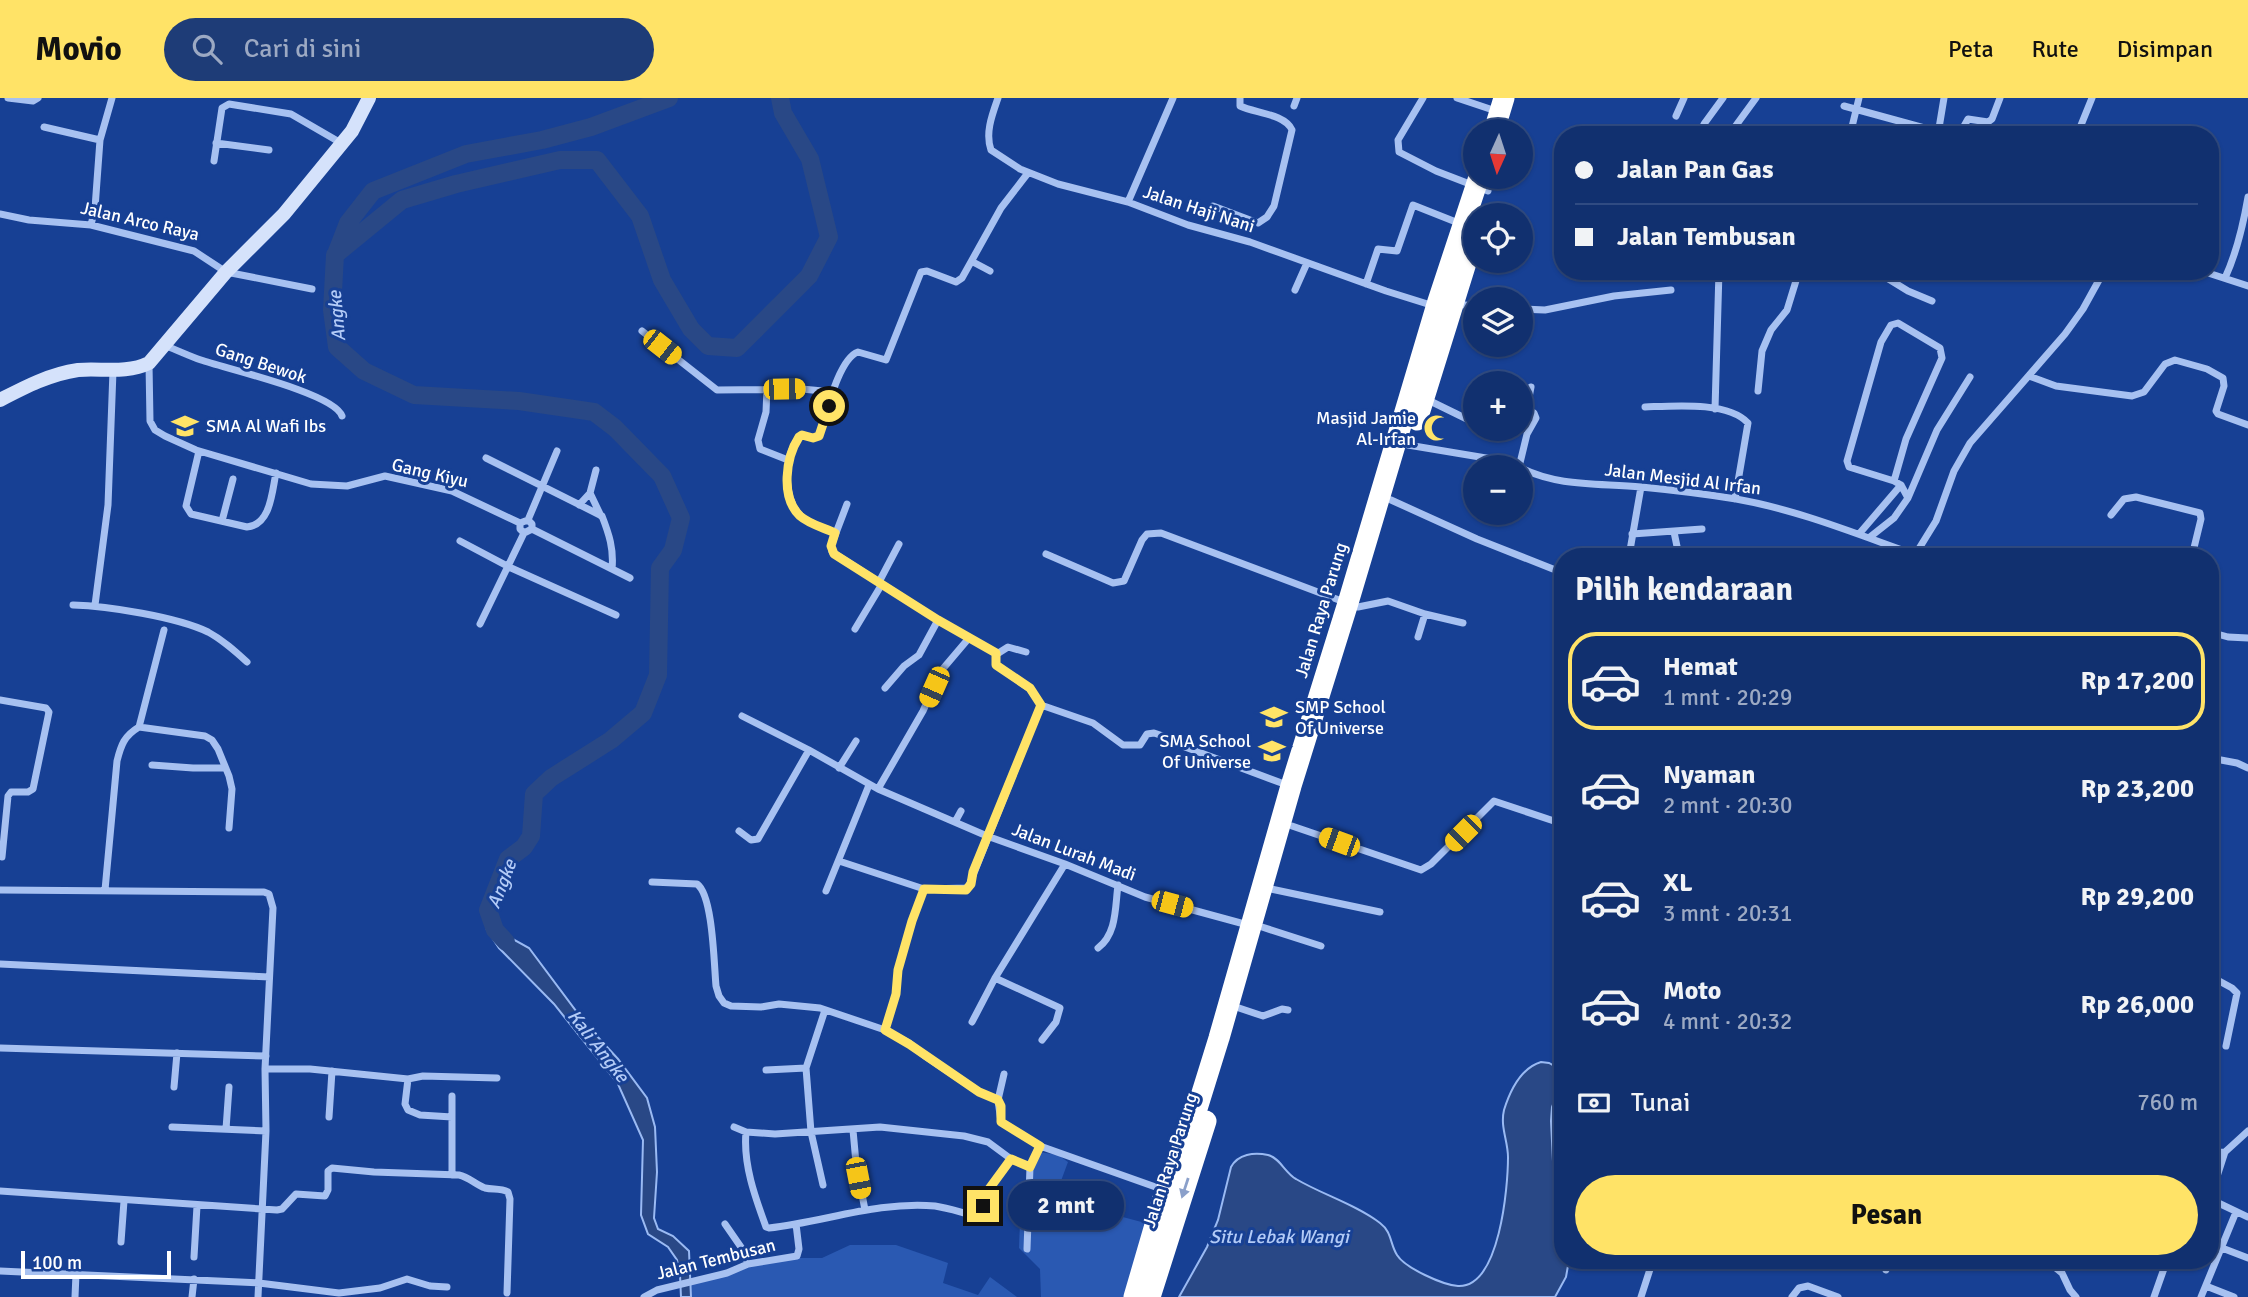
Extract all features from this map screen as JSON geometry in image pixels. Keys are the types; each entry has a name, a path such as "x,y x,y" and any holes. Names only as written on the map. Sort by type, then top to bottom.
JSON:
{"highway":[{"name":"Jalan Raya Parung","path":"1150,1297 1257,926 1272,888 1342,667 1353,605 1463,257"},
{"name":"Jalan Raya Parung","path":"1134,1297 1166,1191 1239,1008 1291,786 1409,445 1447,307"}],"main road":[{"path":"0,400 55,374 80,370 113,371 139,368 149,363 226,272 284,214 352,131 369,98"}],"street":[{"path":"8,98 33,101 38,98"},
{"path":"91,225 95,208 100,140 112,98"},
{"name":"Jalan Haji Nani","path":"998,98 989,127 988,141 991,150 1028,173 1058,184 1128,202 1188,225 1250,242 1366,284 1447,307 1463,306"},
{"path":"1128,202 1173,98"},
{"path":"1213,206 1258,223 1267,217 1274,206 1292,130 1289,124 1281,120 1240,106 1240,98"},
{"path":"1423,98 1398,140 1399,152 1436,171 1463,178"},
{"path":"1457,98 1504,114"},
{"path":"1675,116 1684,98"},
{"path":"1704,124 1723,98"},
{"path":"1736,126 1756,98"},
{"path":"1852,126 1859,98"},
{"path":"1939,126 1944,98"},
{"path":"1963,126 1968,119 1988,122 1992,119 2000,98"},
{"path":"2081,126 2092,98"},
{"path":"214,161 222,108 229,104 290,114 342,143"},
{"path":"1844,106 1909,126"},
{"path":"44,127 100,140"},
{"path":"216,143 269,150"},
{"path":"835,533 804,519 795,510 788,482 788,460 799,437 819,436 833,392 852,354 858,352 886,360 921,272 927,271 956,282 962,278 1001,208 1028,173"},
{"path":"2225,278 2242,232 2248,197"},
{"path":"1366,284 1378,249 1393,253 1397,251 1413,205 1463,222"},
{"name":"Jalan Arco Raya","path":"0,214 29,220 91,225 194,251 226,272"},
{"path":"973,262 990,271"},
{"path":"1296,290 1307,264"},
{"path":"226,272 313,289"},
{"path":"2219,276 2248,286"},
{"path":"1715,409 1719,280"},
{"path":"1758,391 1762,351 1771,330 1787,310 1796,280"},
{"path":"1890,280 1932,301"},
{"path":"1921,548 1936,521 1954,471 1970,443 2084,309 2100,280"},
{"path":"1533,309 1558,309 1614,296 1671,290"},
{"path":"1858,534 1898,483 1906,439 1943,354 1940,348 1898,323 1891,325 1881,342 1847,461 1849,467 1898,483 1908,498"},
{"path":"642,331 723,392 802,389 833,392"},
{"name":"Gang Bewok","path":"166,345 202,360 310,395 334,405 342,416"},
{"path":"2029,376 2056,386 2133,396 2144,393 2165,364 2175,359 2223,377 2224,386 2216,411 2248,425"},
{"name":"Gang Kiyu","path":"149,363 150,421 155,430 164,436 200,451 311,484 347,486 385,476 452,491 524,522"},
{"path":"95,606 108,505 113,371"},
{"path":"1870,537 1894,518 1908,498 1937,430 1970,377"},
{"path":"767,389 766,412 758,443 760,449 788,460"},
{"path":"1424,398 1463,417"},
{"path":"1645,407 1687,406 1715,409 1737,414 1748,423 1735,499"},
{"name":"Jalan Mesjid Al Irfan","path":"1409,445 1468,455"},
{"path":"200,451 186,506 191,514 247,527 256,526 267,513 276,473"},
{"path":"557,451 520,529 630,578"},
{"path":"486,458 601,516"},
{"path":"579,505 590,493 596,470"},
{"name":"Jalan Mesjid Al Irfan","path":"1533,474 1566,482 1641,487 1766,505 1897,548"},
{"path":"222,521 233,479"},
{"path":"1630,548 1641,487"},
{"path":"590,493 612,544 612,569"},
{"path":"2111,514 2124,499 2136,497 2200,513 2202,519 2194,548"},
{"path":"1391,500 1465,534 1554,569"},
{"path":"848,504 835,533 832,552 938,620 997,654"},
{"path":"1632,534 1702,529"},
{"path":"480,624 528,531"},
{"path":"1674,532 1677,548"},
{"path":"1046,554 1113,583 1120,583 1124,581 1142,540 1147,534 1161,533 1353,605 1388,601 1463,623"},
{"path":"460,541 509,567 616,615"},
{"path":"855,629 899,544"},
{"path":"73,605 95,606 200,628 226,643 247,662"},
{"path":"1418,637 1425,614"},
{"path":"885,688 904,666 919,656 938,620"},
{"path":"105,890 117,761 121,745 127,736 139,727 164,630"},
{"path":"2219,634 2248,638"},
{"path":"878,789 923,711 941,671 969,638"},
{"path":"997,654 1008,647 1026,652"},
{"path":"997,654 996,665 1030,688 1041,705 1093,723 1123,745 1140,745 1147,734 1154,733 1291,786"},
{"path":"0,700 46,708 49,712 33,789 28,792 11,792 8,796 2,857"},
{"path":"839,861 924,889 968,888 1041,705"},
{"name":"Jalan Lurah Madi","path":"742,716 809,750 869,785 987,836 1145,897 1257,926 1321,946"},
{"path":"139,727 205,736 212,740 218,749 232,789 229,828"},
{"path":"839,768 856,741"},
{"path":"739,831 751,840 758,839 809,750"},
{"path":"2219,760 2248,768"},
{"path":"152,765 225,768"},
{"path":"825,891 869,785"},
{"path":"1292,826 1420,870 1431,864 1494,801 1554,821"},
{"path":"955,822 961,811"},
{"path":"972,1022 995,978 1065,864"},
{"path":"652,882 697,884 702,888 707,901 716,986 724,1003 739,1007 779,1004 825,1010 885,1030 903,1039 979,1092 998,1100"},
{"path":"1098,948 1107,942 1111,933 1118,885"},
{"path":"1272,888 1380,912"},
{"path":"885,1030 896,994 898,970 924,889"},
{"path":"0,890 269,894 273,908 258,1297"},
{"path":"0,964 269,977"},
{"path":"995,978 1060,1008 1056,1021 1042,1040"},
{"path":"2219,981 2237,993 2226,1046"},
{"path":"1239,1008 1263,1016 1282,1009 1288,1010"},
{"path":"824,1185 811,1132 806,1068 825,1010"},
{"path":"0,1048 266,1056"},
{"path":"174,1087 177,1054"},
{"path":"766,1070 806,1068"},
{"path":"265,1069 332,1071 408,1079 424,1076 497,1078"},
{"path":"329,1117 332,1071"},
{"path":"1004,1073 998,1100 1001,1106 1001,1122 1040,1146 1166,1191"},
{"path":"408,1079 405,1104 408,1110 420,1115 452,1117"},
{"path":"226,1129 229,1087"},
{"path":"452,1096 452,1175"},
{"path":"172,1127 266,1131"},
{"path":"734,1127 746,1132 775,1134 880,1127 978,1138 1011,1159 1030,1167"},
{"path":"853,1130 864,1210"},
{"path":"2219,1171 2225,1152 2248,1131"},
{"path":"746,1132 747,1158 766,1227 796,1224"},
{"path":"1027,1249 1030,1167 1040,1146"},
{"path":"2219,1152 2225,1152"},
{"name":"Jalan Tembusan","path":"644,1297 656,1290 735,1270 748,1264 797,1256 799,1250 796,1224 864,1210 923,1206 946,1208 972,1215 979,1213 989,1189 1011,1159"},
{"path":"0,1191 197,1206 282,1209 296,1194 325,1196 328,1190 328,1171 332,1168 470,1178 484,1187 508,1192 507,1293"},
{"path":"121,1242 124,1201"},
{"path":"2219,1204 2248,1217"},
{"path":"194,1257 197,1206"},
{"path":"2219,1255 2236,1212"},
{"path":"724,1224 739,1243 748,1264"},
{"path":"2222,1248 2248,1258"},
{"path":"1641,1297 1650,1269"},
{"path":"2057,1269 2076,1297"},
{"path":"2154,1297 2165,1269"},
{"path":"2201,1297 2213,1269"},
{"path":"0,1271 259,1283 339,1293 380,1288 407,1279 430,1286 447,1287"},
{"path":"75,1297 76,1274"},
{"path":"192,1297 194,1279"},
{"path":"1792,1297 1799,1288 1808,1286 1838,1297"},
{"path":"2206,1286 2234,1297"}],"shaded area":[{"path":"1039,1152 1058,1155 1068,1162 1058,1189 1059,1200 1149,1224 1124,1297 1041,1297 1040,1269 1019,1248 1024,1188"},
{"path":"850,1245 896,1245 948,1263 943,1283 978,1295 990,1277 1017,1297 691,1297 691,1284 742,1268 793,1258 822,1258"}],"water":[{"name":"Kali Angke","path":"498,922 509,937 529,948 585,1023 618,1059 647,1098 655,1127 657,1172 654,1218 658,1229 673,1236 689,1251 691,1297 681,1297 677,1260 668,1247 648,1234 641,1215 643,1140 618,1084 554,1004 499,948 487,930"},
{"name":"Situ Lebak Wangi","path":"1541,1062 1554,1066 1551,1121 1554,1163 1554,1269 1567,1269 1555,1297 1179,1297 1207,1247 1218,1220 1231,1167 1242,1157 1257,1154 1272,1157 1296,1179 1360,1210 1380,1223 1387,1230 1397,1255 1416,1270 1451,1285 1472,1282 1484,1271 1499,1233 1508,1157 1504,1110 1513,1088 1522,1075"}],"waterway":[{"path":"336,254 348,223 373,191 466,154 542,140 591,127 669,98"},
{"name":"Angke","path":"506,942 495,930 488,910 508,859 524,847 531,836 534,794 551,778 611,740 643,713 658,675 660,568 673,550 681,518 662,476 615,428 594,412 519,401 414,395 364,371 337,347 332,310 335,255 402,200 456,184 560,160 597,160 640,216 662,280 691,329 708,346 737,348 809,276 829,237 810,159 783,113 780,98"}],"place":[{"name":"SMA Al Wafi Ibs","path":"185,426"},
{"name":"Masjid Jamie Al-Irfan","path":"1437,428"},
{"name":"SMP School Of Universe","path":"1274,717"},
{"name":"SMA School Of Universe","path":"1272,751"}],"route":[{"path":"829,406 819,436 799,437 788,460 788,482 795,510 804,519 835,533 831,546 834,554 996,653 996,665 1030,688 1041,705 973,872 971,884 966,890 924,889 898,970 896,994 885,1030 979,1092 998,1100 1001,1106 999,1120 1040,1146 1030,1167 1011,1159 989,1189 983,1206"}]}
